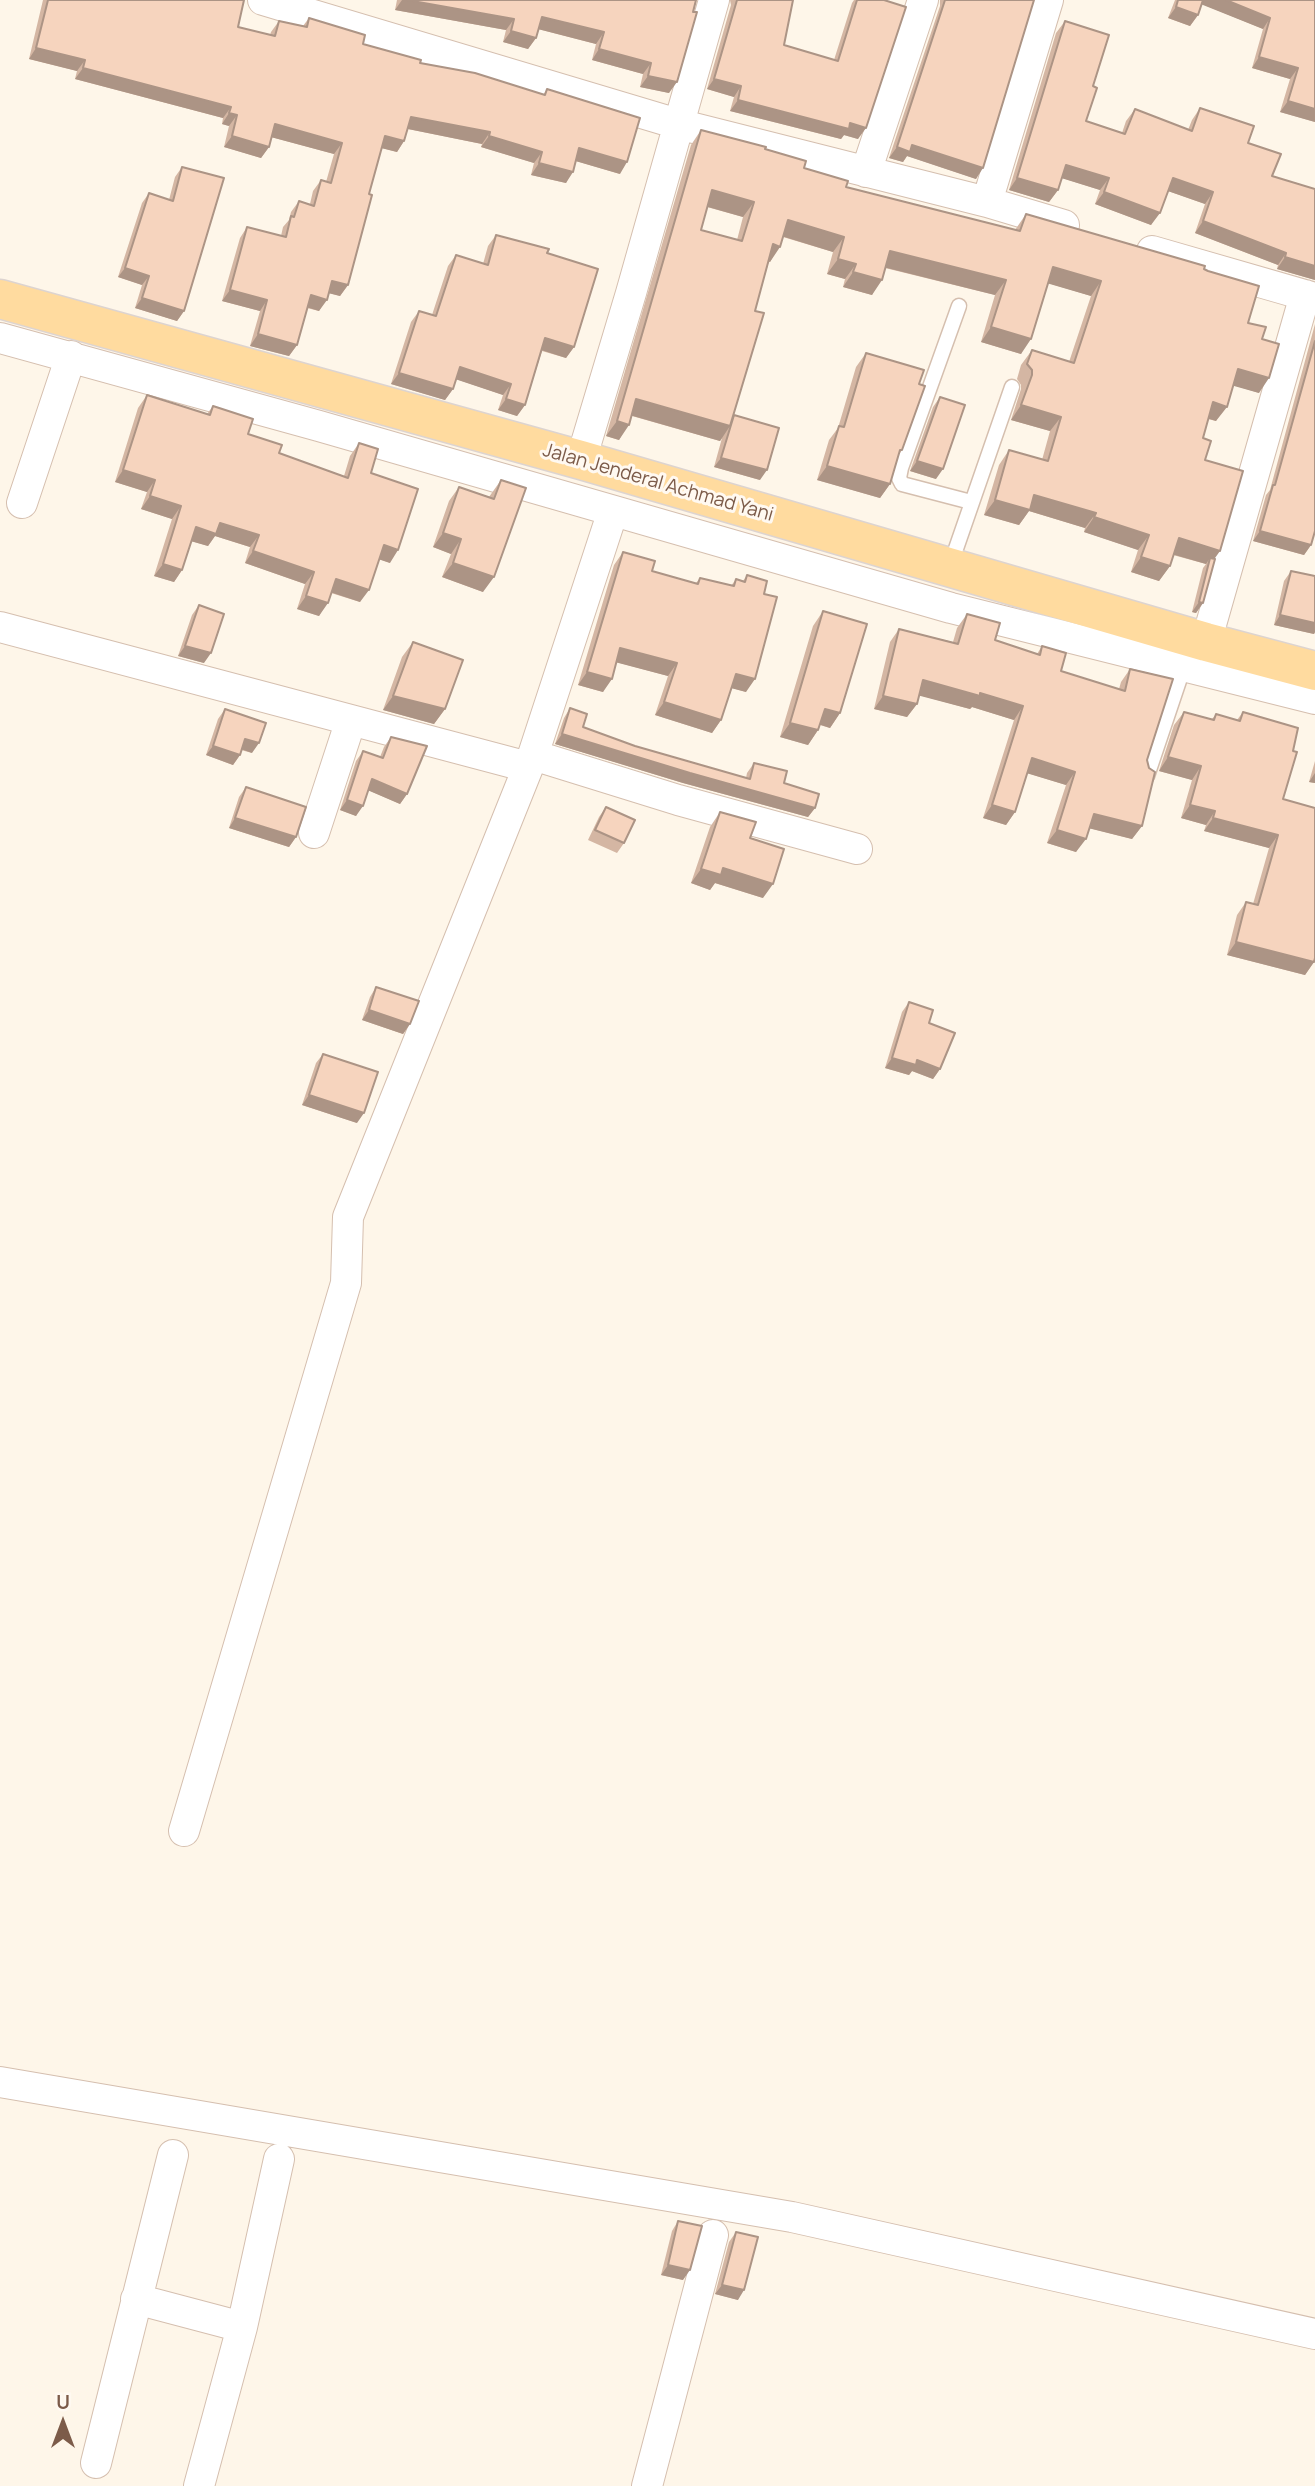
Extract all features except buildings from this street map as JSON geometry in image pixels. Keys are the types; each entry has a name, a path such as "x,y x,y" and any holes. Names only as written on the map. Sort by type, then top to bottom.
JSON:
{"main road":[{"name":"Jalan Jenderal Achmad Yani","path":"0,299 581,460 949,568 1195,654 1315,671"}],"street":[{"path":"263,0 678,124 987,202 1093,233"},
{"path":"581,460 714,0"},
{"path":"866,172 923,0"},
{"path":"987,202 1048,0"},
{"path":"1132,245 1310,297 1195,654"},
{"path":"0,338 951,608 1195,654 1315,699"},
{"path":"22,503 71,356"},
{"path":"184,1831 346,1283 348,1217 531,761 613,511"},
{"path":"0,627 351,720 531,761 857,849"},
{"path":"314,833 351,720"},
{"path":"0,2081 792,2217 1315,2334"},
{"path":"96,2463 173,2155"},
{"path":"200,2486 242,2327 279,2159"},
{"path":"647,2486 713,2235"},
{"path":"135,2300 242,2327"}],"lane":[{"path":"959,306 899,478 902,484 971,502"},
{"path":"949,568 1013,387"},
{"path":"1147,775 1195,654"}]}
